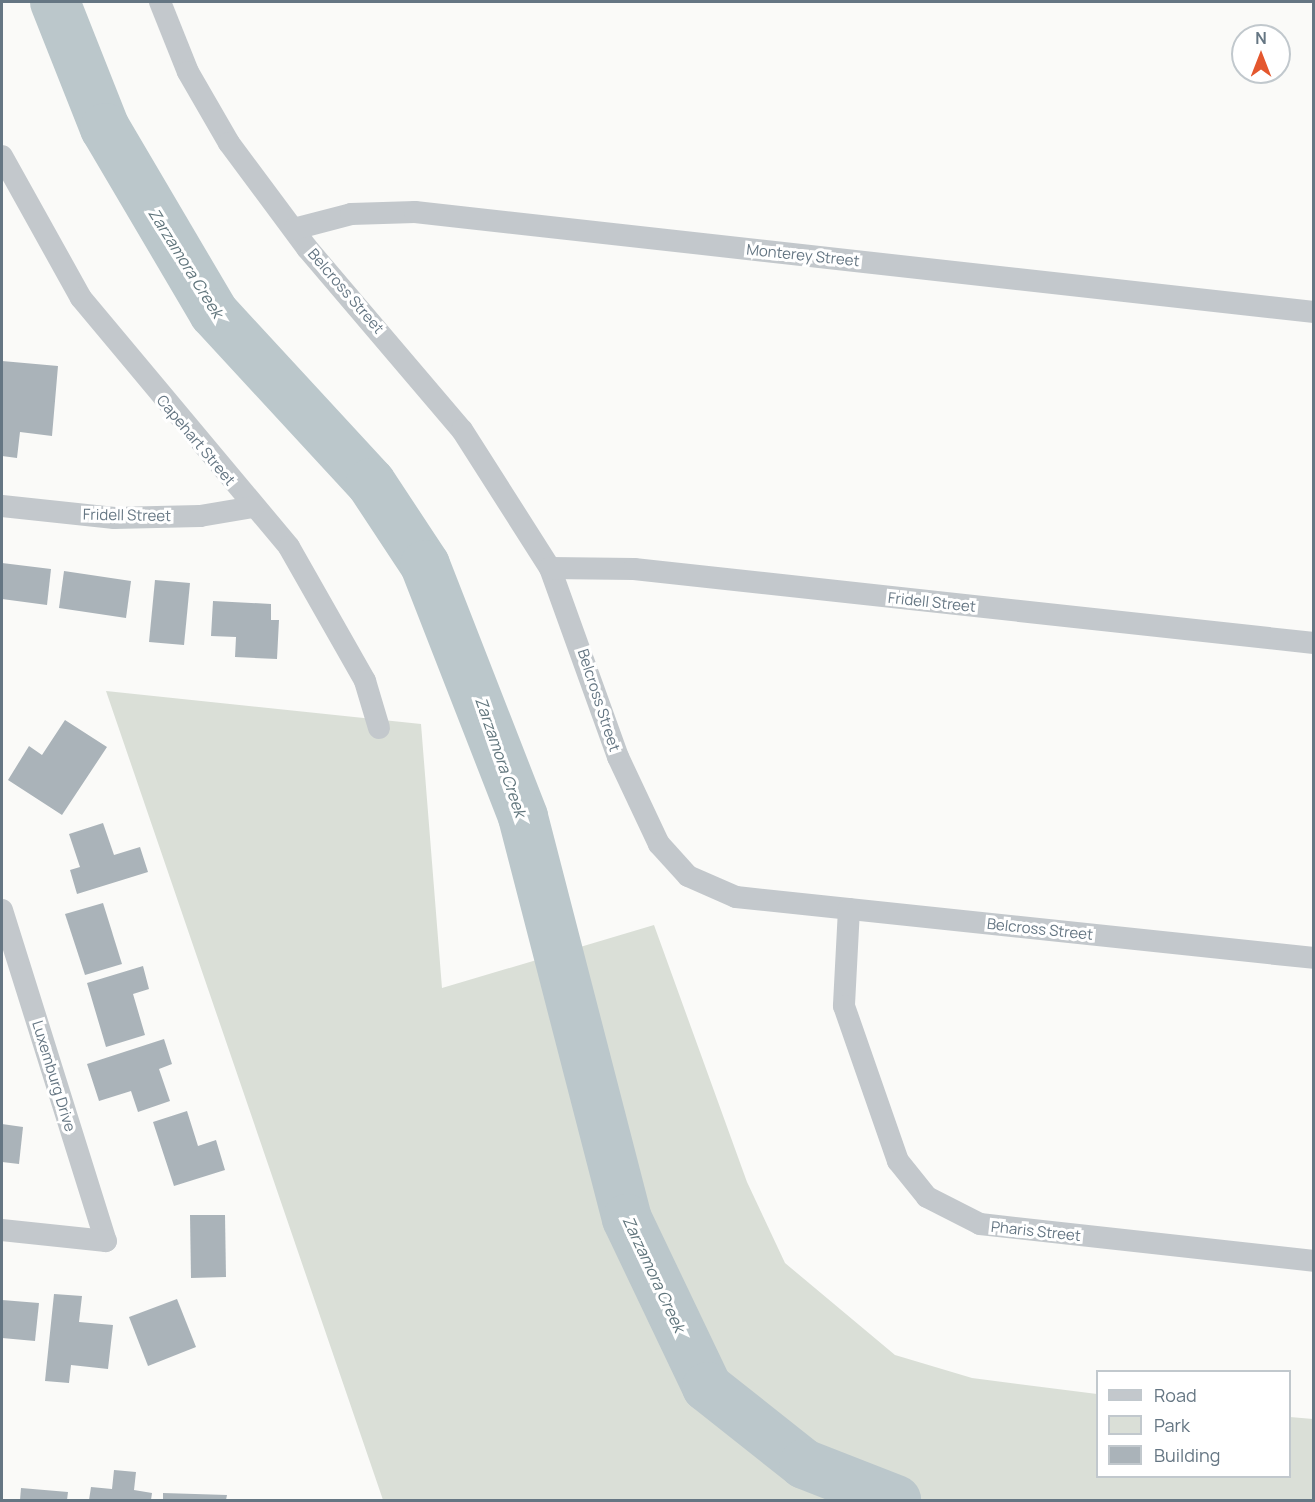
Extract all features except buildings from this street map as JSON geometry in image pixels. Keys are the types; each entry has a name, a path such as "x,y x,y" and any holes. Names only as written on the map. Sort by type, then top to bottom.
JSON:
{"street":[{"name":"Belcross Street","path":"160,2 188,72 229,143 294,229 462,430 550,568 618,757 659,844 700,885 736,897 1314,958"},
{"name":"Capehart Street","path":"4,164 81,298 253,507 289,547 320,597 365,681 379,728"},
{"name":"Monterey Street","path":"294,229 351,214 414,212 1314,312"},
{"name":"Fridell Street","path":"2,506 114,518 200,516 253,507"},
{"name":"Fridell Street","path":"550,568 634,569 1314,643"},
{"name":"Pharis Street","path":"849,909 844,1006 898,1161 927,1197 980,1224 1314,1261"},
{"name":"Luxemburg Drive","path":"2,910 106,1241 2,1230"}],"green space":[{"path":"106,691 421,724 442,988 654,925 747,1182 785,1263 895,1355 972,1378 1096,1394 1096,1478 1291,1478 1291,1417 1313,1419 1313,1500 383,1500"}],"waterway":[{"name":"Zarzamora Creek","path":"55,2 105,128 214,313 371,483 425,565 523,817 627,1219 707,1387 804,1464 896,1500"}]}
